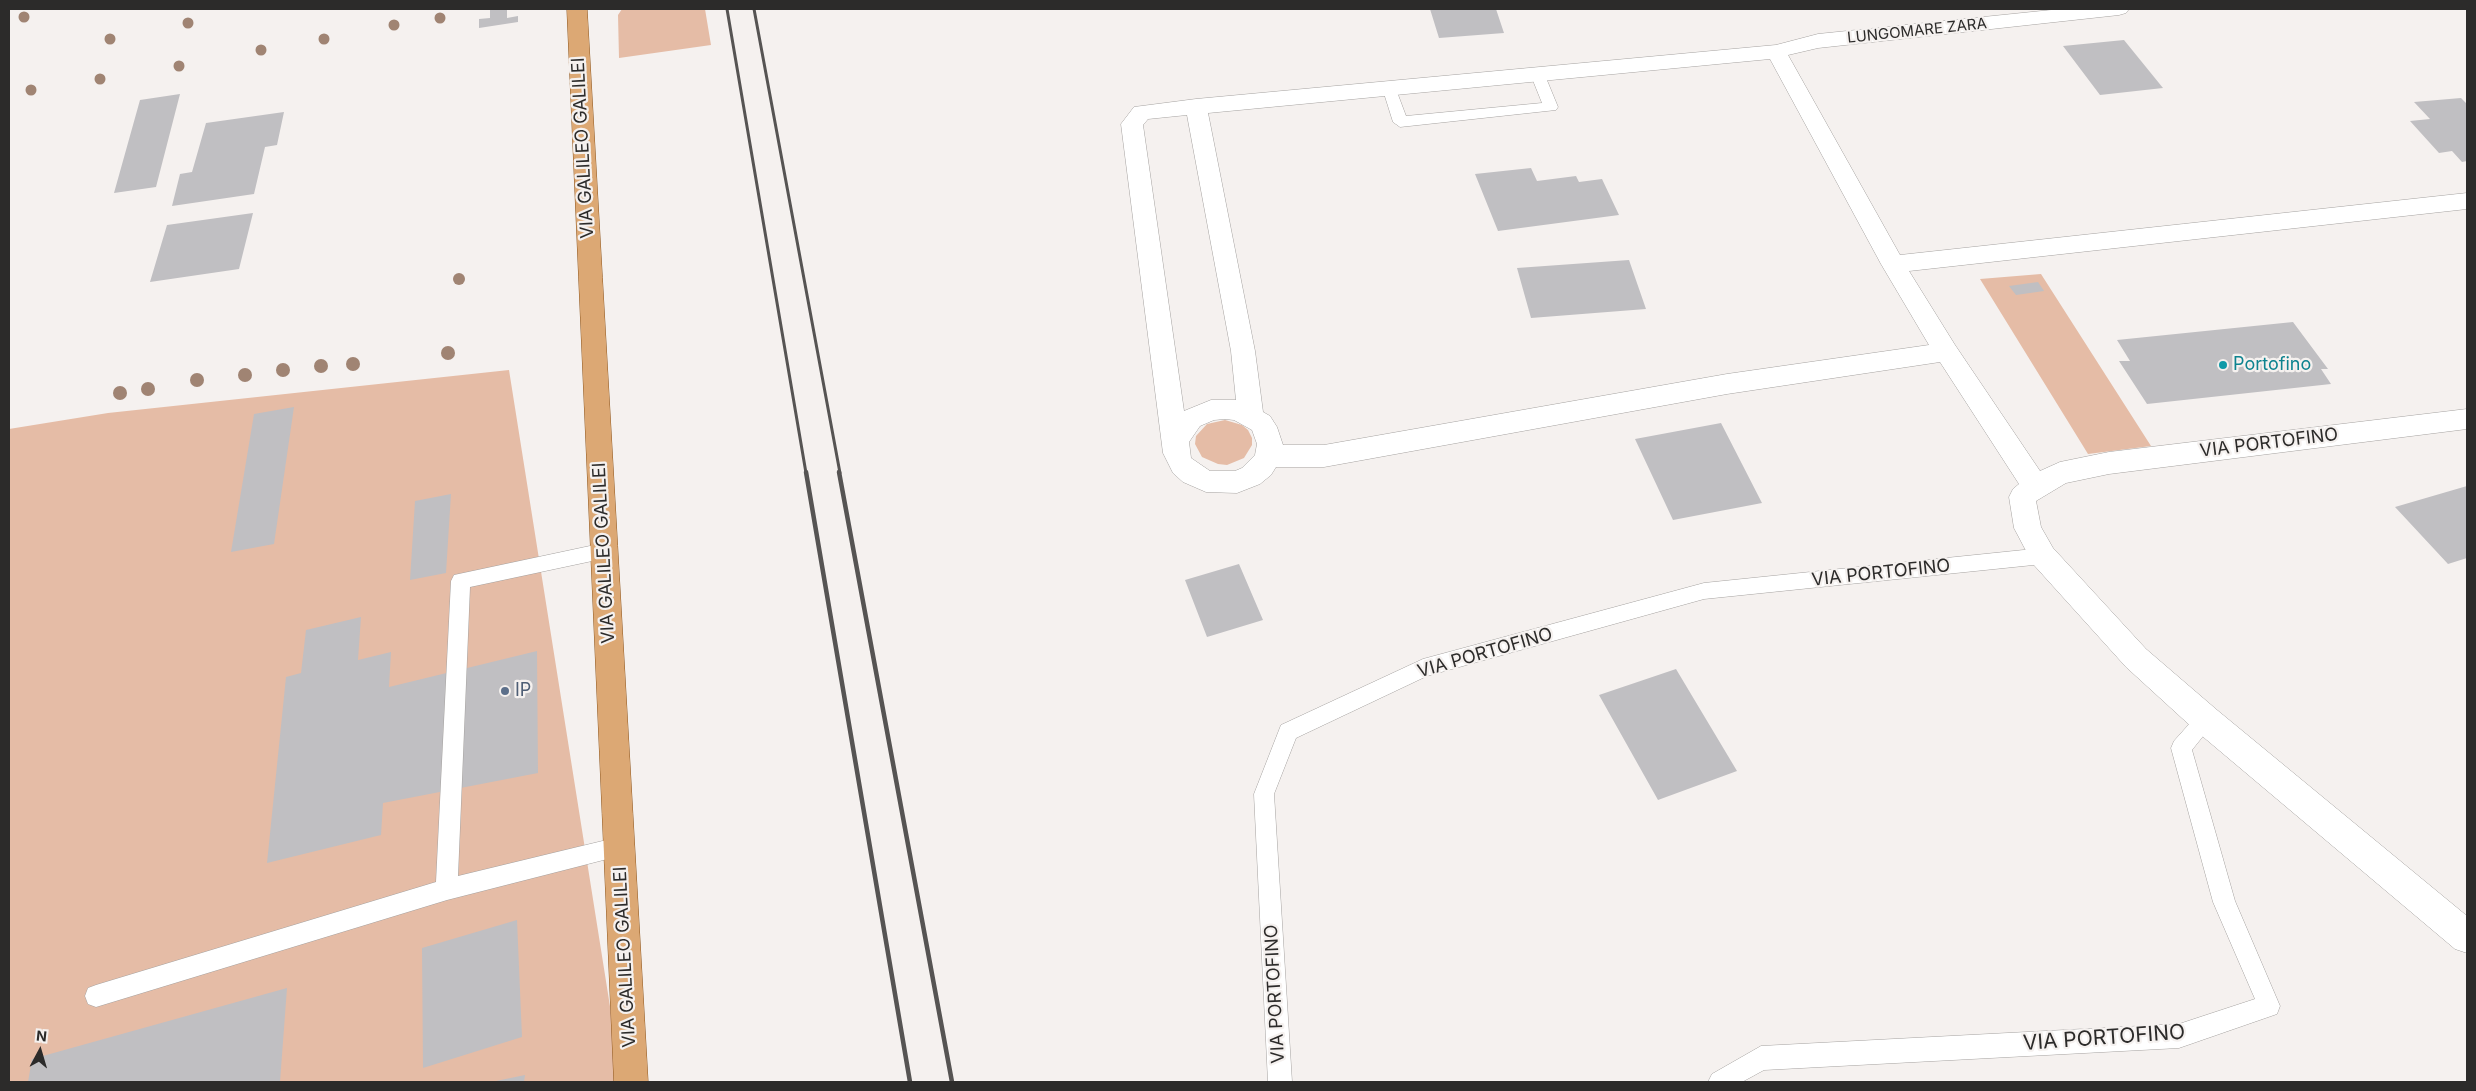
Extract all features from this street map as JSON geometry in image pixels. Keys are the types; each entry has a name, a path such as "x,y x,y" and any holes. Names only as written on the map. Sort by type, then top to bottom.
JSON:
{"main road":[{"name":"VIA GALILEO GALILEI","path":"577,16 631,1082"}],"street":[{"name":"LUNGOMARE ZARA","path":"1176,450 1132,124 1142,112 1536,73 1776,52 1818,41 2119,9"},
{"path":"1776,52 1893,264 1946,352 2035,486 2022,497 2028,528 2043,556 2136,658 2206,720 2467,937"},
{"path":"1196,106 1243,351 1251,416"},
{"path":"1893,264 2467,201"},
{"path":"1268,456 1324,456 1727,384 1946,352"},
{"path":"1211,410 1239,410 1251,416 1261,423 1268,434 1270,444 1268,456 1262,467 1251,476 1237,482 1221,483 1206,481 1192,474 1182,465 1176,450 1180,431 1188,421 1198,414 1211,410"},
{"name":"VIA PORTOFINO","path":"2035,486 2060,473 2109,463 2467,419"}],"lane":[{"path":"1389,87 1400,122 1551,107 1536,73"},
{"path":"447,889 461,581 604,551"},
{"name":"VIA PORTOFINO","path":"1280,1082 1264,794 1288,732 1423,668 1704,592 2043,556"},
{"name":"VIA PORTOFINO","path":"1720,1082 1761,1058 2179,1036 2269,1006 2224,902 2181,748 2206,720"},
{"path":"96,996 447,889 619,847"}],"shaded area":[{"path":"622,9 705,9 711,45 619,58 618,15"},
{"path":"2041,274 2151,446 2088,454 1980,279"},
{"path":"509,370 622,1082 9,1082 9,429 108,413"},
{"path":"1225,420 1242,425 1248,430 1252,438 1252,445 1244,458 1227,465 1218,464 1202,457 1195,444 1196,436 1207,424"}],"building":[{"path":"490,9 507,9 507,18 518,16 518,22 479,28 479,19 490,18"},
{"path":"1430,9 1496,9 1504,33 1439,38"},
{"path":"2124,40 2163,88 2100,95 2063,46"},
{"path":"180,94 156,187 114,193 140,100"},
{"path":"2461,98 2467,104 2467,161 2462,162 2452,151 2439,153 2410,121 2430,119 2414,102"},
{"path":"284,112 277,145 265,147 254,194 172,206 180,174 192,172 206,123"},
{"path":"1531,168 1537,181 1576,176 1579,182 1602,179 1619,215 1498,231 1475,174"},
{"path":"253,213 239,269 150,282 167,225"},
{"path":"1629,260 1646,309 1531,318 1517,268"},
{"path":"2038,282 2044,291 2016,295 2009,286"},
{"name":"Portofino","path":"2293,322 2328,369 2321,369 2331,384 2147,404 2119,361 2130,361 2117,340"},
{"path":"294,407 274,544 231,552 254,414"},
{"path":"1721,423 1762,503 1673,520 1635,439"},
{"path":"2467,486 2467,558 2448,564 2395,507"},
{"path":"451,494 446,573 410,580 415,501"},
{"path":"1239,564 1263,620 1207,637 1185,580"},
{"path":"361,617 358,660 391,652 389,687 537,651 538,773 383,803 381,835 267,863 286,677 301,673 306,630"},
{"path":"1676,669 1737,771 1658,800 1599,695"},
{"path":"517,920 522,1037 423,1068 422,948"},
{"path":"287,988 280,1082 28,1082 32,1059"},
{"path":"525,1075 524,1082 496,1081"}],"railway":[{"path":"727,9 806,473"},
{"path":"754,9 840,473"},
{"path":"806,472 910,1082"},
{"path":"839,472 952,1082"}],"place":[{"name":"Portofino","path":"2223,365"},
{"name":"IP","path":"505,691"}]}
